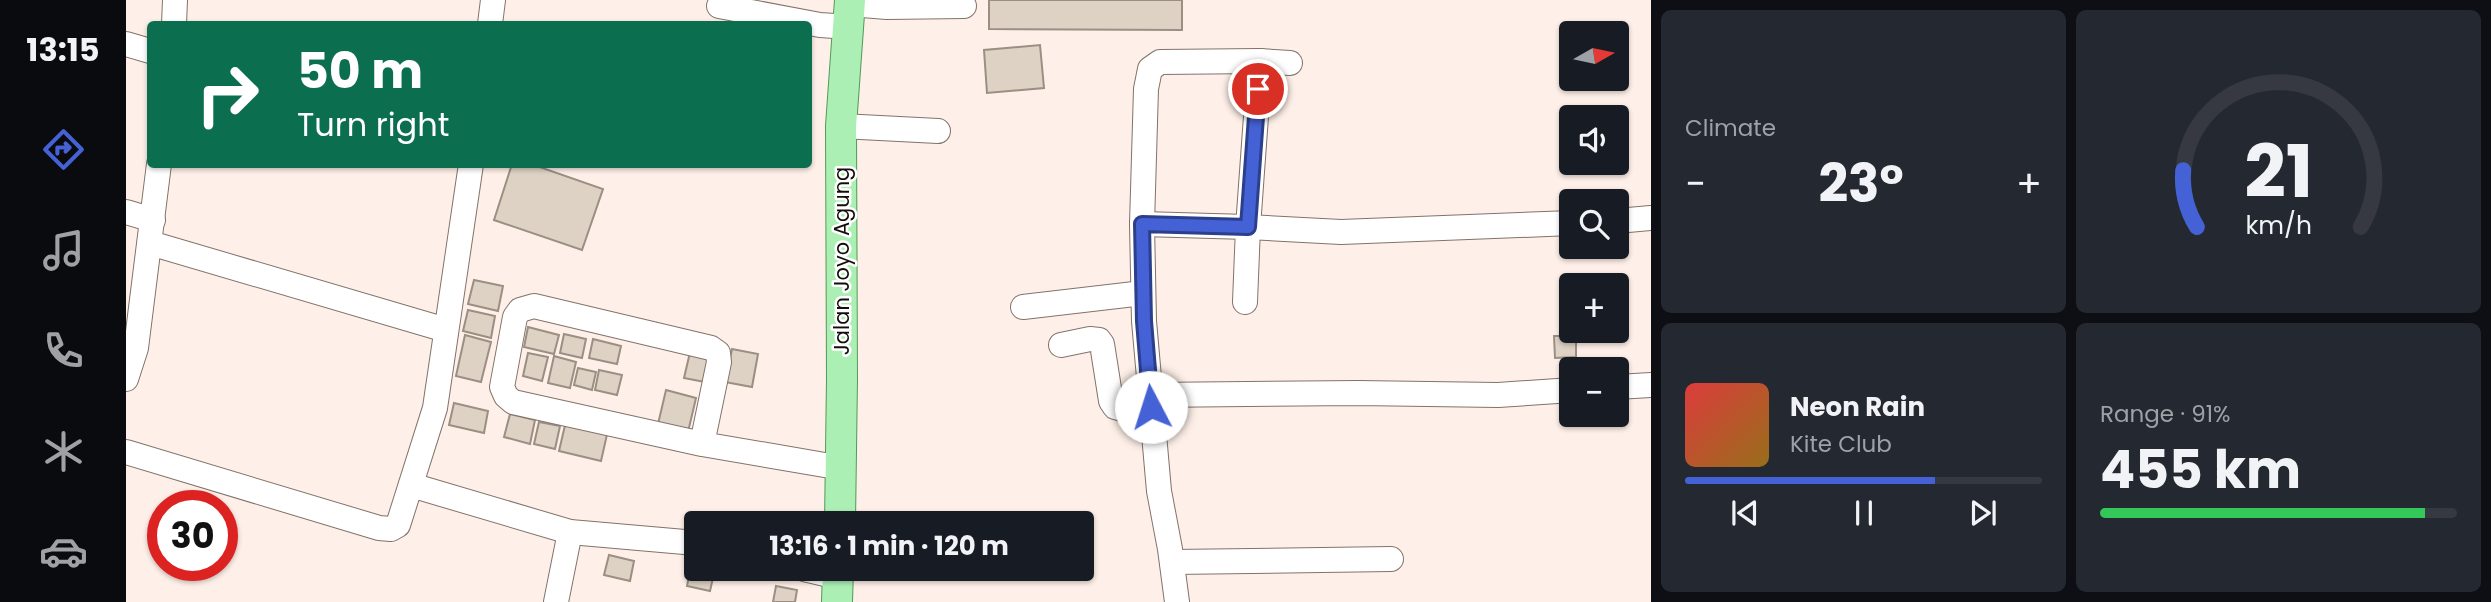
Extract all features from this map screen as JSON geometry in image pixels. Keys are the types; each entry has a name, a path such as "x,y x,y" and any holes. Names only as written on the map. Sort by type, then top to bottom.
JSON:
{"main road":[{"name":"Jalan Joyo Agung","path":"840,511 841,127 850,10"}],"street":[{"path":"174,21 175,0"},
{"path":"490,21 493,0"},
{"path":"719,6 799,21"},
{"path":"812,23 820,25 850,10 964,6"},
{"path":"126,44 147,50"},
{"path":"1245,302 1260,61"},
{"path":"1177,602 1159,491 1143,293 1146,89 1150,69 1160,62 1290,63"},
{"path":"841,127 938,131"},
{"path":"126,379 136,348 159,168"},
{"path":"126,452 379,528 391,529 398,525 435,408 470,168"},
{"path":"126,212 152,232 446,330"},
{"path":"1629,220 1651,218"},
{"path":"1142,224 1341,232 1559,224"},
{"path":"1024,307 1143,293"},
{"path":"702,444 719,362 718,353 711,348 534,306 520,310 515,317 502,387 513,402 702,444 842,468"},
{"path":"1060,345 1090,339 1099,340 1102,344 1111,401 1115,407 1122,409 1151,401 1358,393 1498,395 1559,391"},
{"path":"1629,386 1651,385"},
{"path":"411,485 570,532 684,542"},
{"path":"556,602 570,532"},
{"path":"1172,562 1391,559"}],"building":[{"path":"989,0 1182,0 1182,30 989,29"},
{"path":"1040,45 1044,88 987,93 984,50"},
{"path":"511,168 543,168 603,189 582,250 494,220"},
{"path":"474,280 503,286 498,311 468,304"},
{"path":"468,310 495,316 491,338 463,331"},
{"path":"528,327 559,335 554,354 524,347"},
{"path":"564,334 586,339 582,358 560,353"},
{"path":"465,335 491,342 481,382 456,376"},
{"path":"1554,336 1559,336 1559,343 1576,343 1576,357 1555,358"},
{"path":"593,339 621,346 617,364 589,358"},
{"path":"691,348 712,353 705,382 684,378"},
{"path":"732,349 758,354 752,387 725,382"},
{"path":"528,353 548,357 542,381 523,376"},
{"path":"554,356 576,362 570,388 548,383"},
{"path":"578,368 596,372 592,390 574,385"},
{"path":"599,370 622,375 617,395 595,390"},
{"path":"666,390 696,398 688,432 658,424"},
{"path":"454,403 488,411 484,433 449,425"},
{"path":"510,414 535,420 530,444 504,437"},
{"path":"566,421 608,430 601,461 559,451"},
{"path":"539,422 560,426 555,449 534,444"},
{"path":"609,555 634,561 630,581 604,575"},
{"path":"688,581 712,581 710,591 687,586"},
{"path":"776,586 797,590 795,602 773,602"}],"route":[{"path":"1151,407 1144,321 1142,224 1248,227 1258,89"}]}
